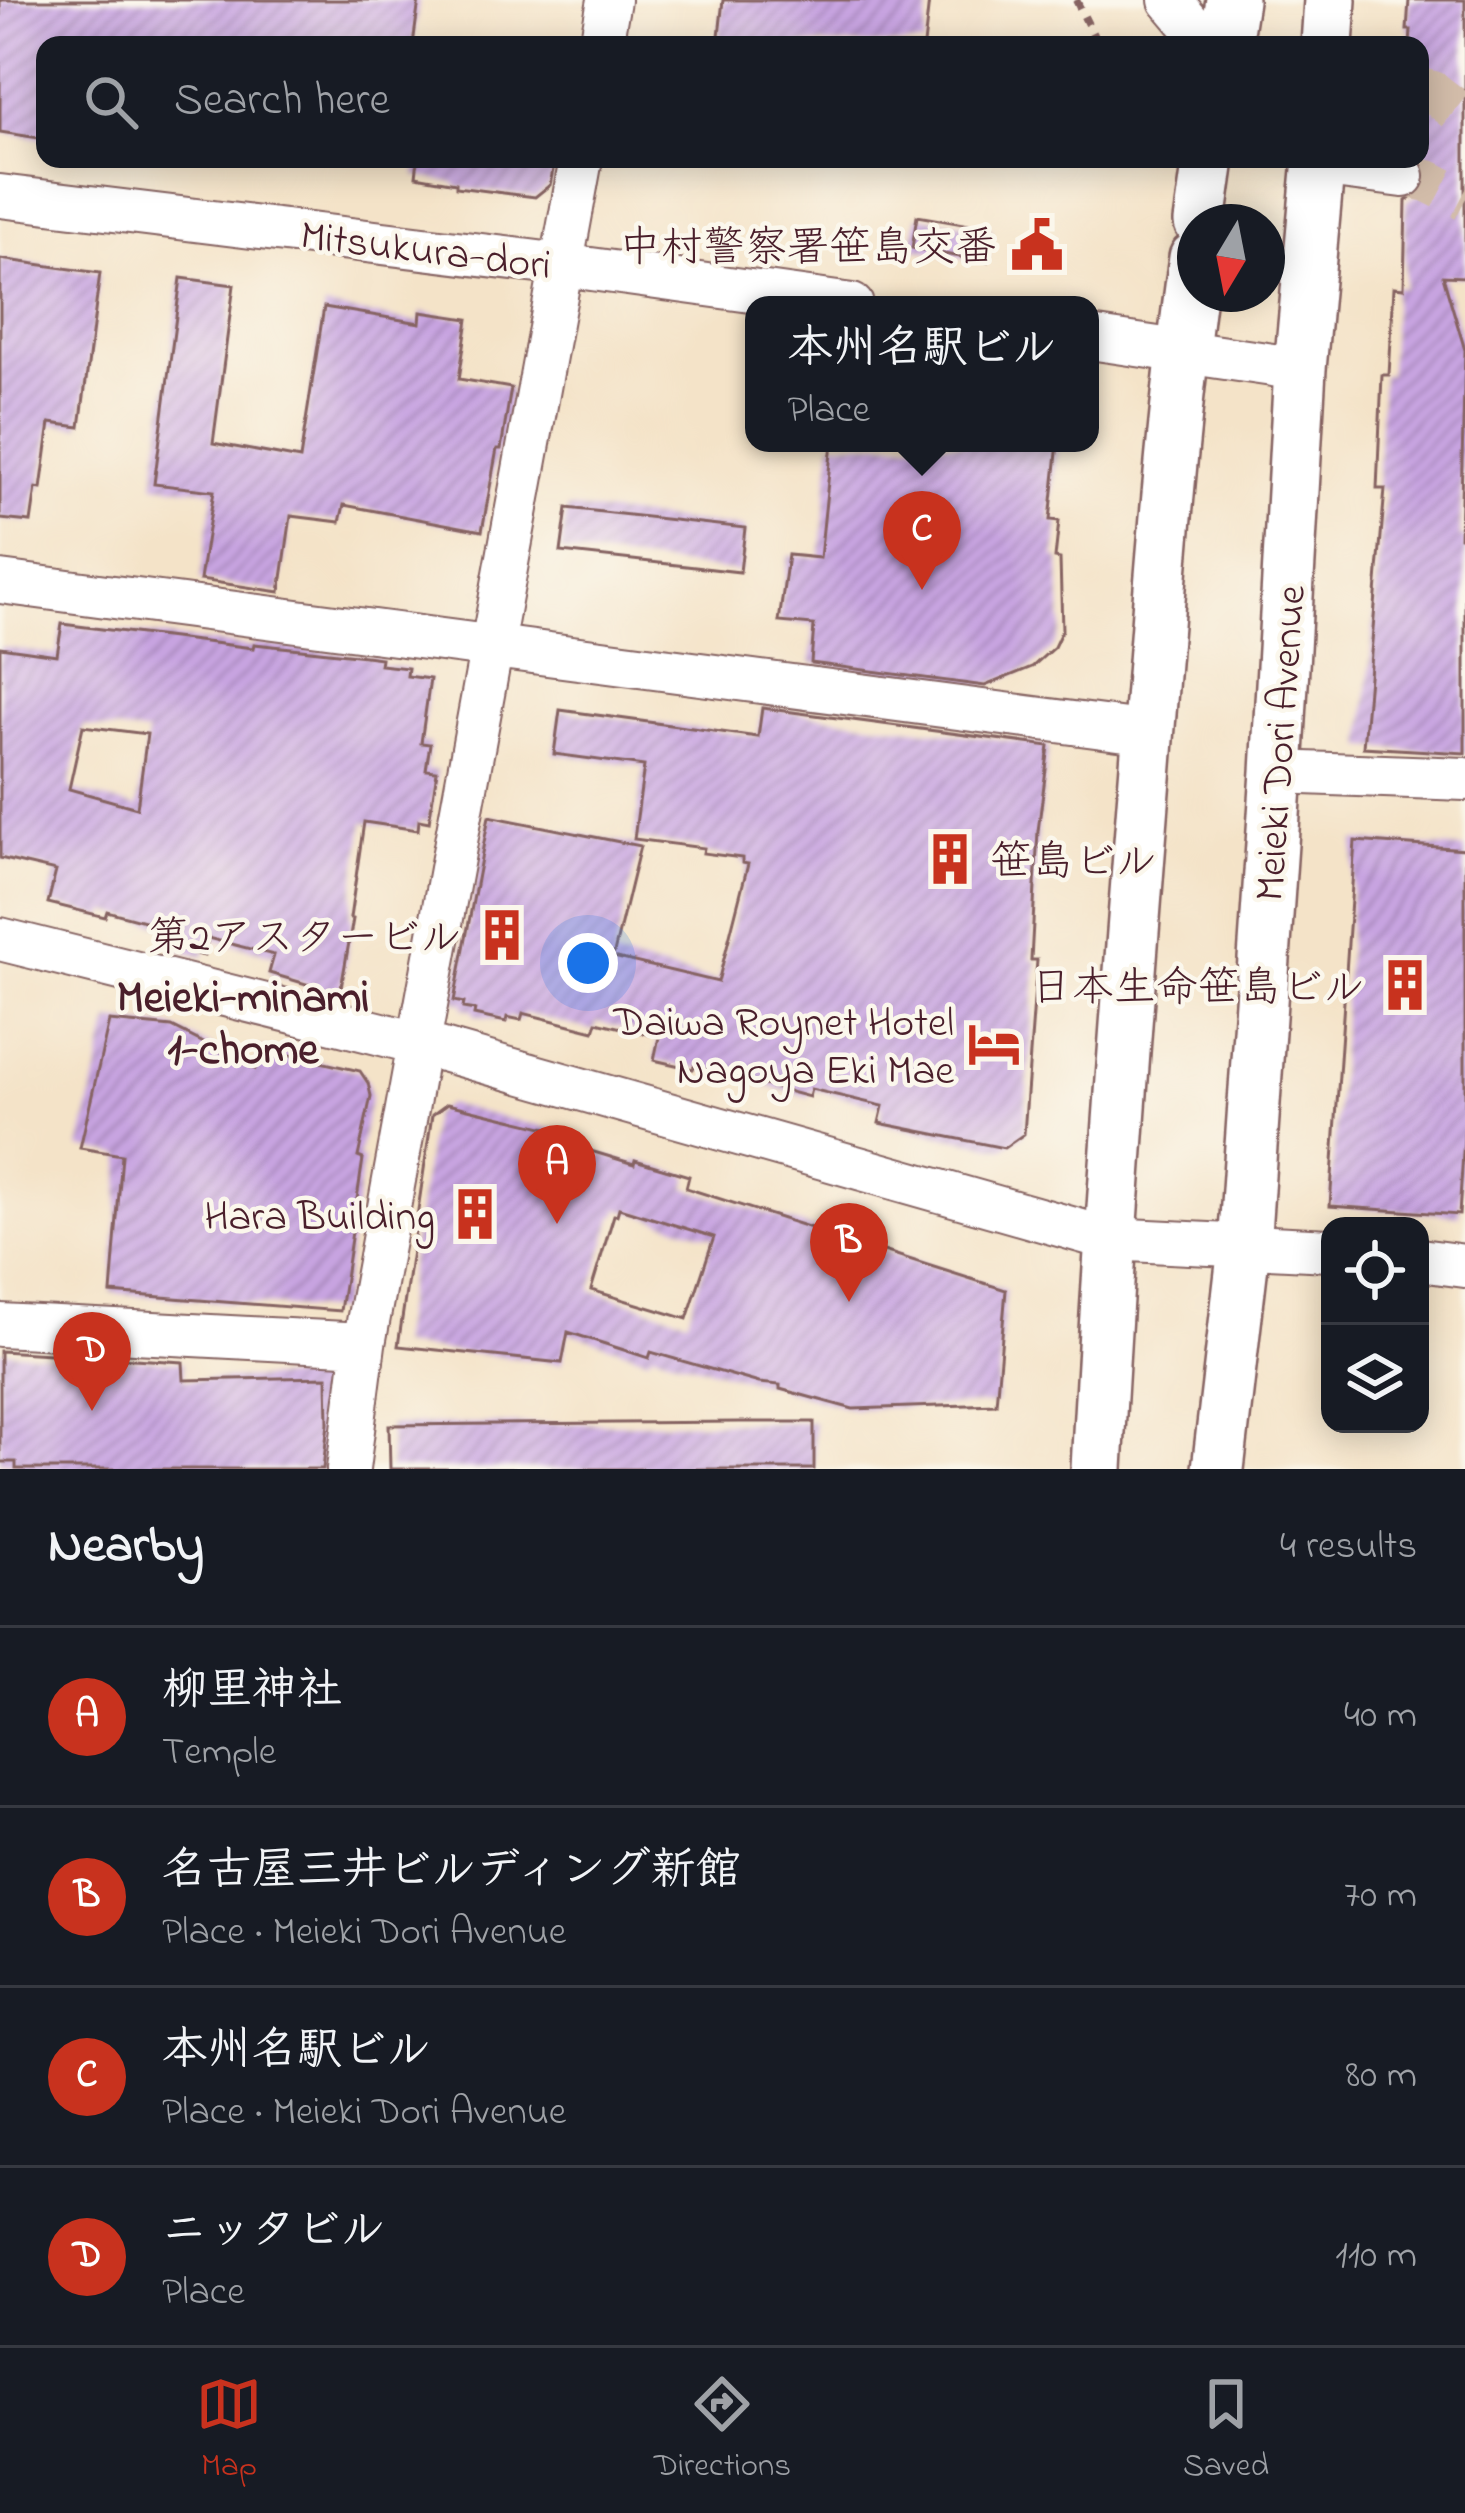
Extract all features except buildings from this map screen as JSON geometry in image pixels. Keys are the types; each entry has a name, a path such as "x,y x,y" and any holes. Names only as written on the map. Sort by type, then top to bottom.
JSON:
{"main road":[{"path":"1226,36 1232,0"},
{"path":"1203,204 1208,168"},
{"name":"Meieki Dori Avenue","path":"1217,1469 1244,1247 1315,168"},
{"path":"1096,1469 1109,1239 1187,312"}],"street":[{"path":"603,36 609,0"},
{"path":"1170,0 1200,36"},
{"path":"348,1469 364,1344 579,168"},
{"path":"1357,168 1403,176"},
{"name":"Mitsukura-dori","path":"0,196 786,296"},
{"path":"1099,339 1300,369"},
{"path":"0,582 1149,733"},
{"path":"1277,772 1465,778"},
{"path":"0,939 418,1043 1109,1239 1321,1250"},
{"path":"1429,1262 1465,1266"},
{"path":"0,1325 364,1344"}],"path":[{"path":"1076,0 1094,36"}],"tunnel":[{"path":"1429,91 1465,117"},
{"path":"1403,176 1428,181 1465,200"}],"place":[{"name":"中村警察署笹島交番","path":"1037,245"},
{"name":"本州名駅ビル","path":"922,590"},
{"name":"笹島ビル","path":"950,859"},
{"name":"第2アスタービル","path":"502,935"},
{"name":"日本生命笹島ビル","path":"1405,985"},
{"name":"Daiwa Roynet Hotel Nagoya Eki Mae","path":"994,1044"},
{"name":"Hara Building","path":"475,1214"},
{"name":"柳里神社","path":"557,1224"},
{"name":"名古屋三井ビルディング新館","path":"849,1302"},
{"name":"ニッタビル","path":"92,1411"}],"district":[{"name":"Meieki-minami 1-chome","path":"243,1021"}]}
